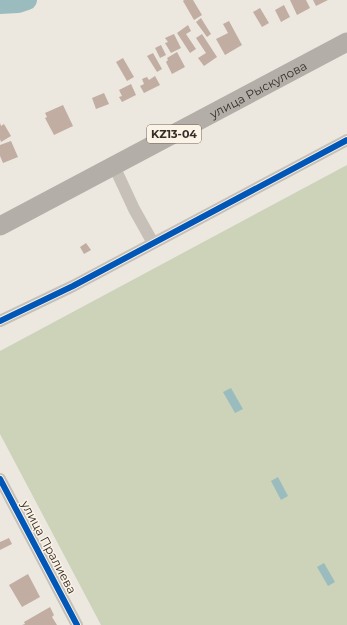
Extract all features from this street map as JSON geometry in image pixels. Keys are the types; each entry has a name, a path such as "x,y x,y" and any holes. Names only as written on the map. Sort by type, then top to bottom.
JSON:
{"main road":[{"name":"улица Рыскулова","path":"0,226 347,42"}],"street":[{"path":"0,321 73,286 347,140"},
{"path":"114,166 134,209 153,243"},
{"name":"улица Пралиева","path":"0,479 78,625"}],"green space":[{"path":"347,165 347,625 101,625 0,434 0,351"}],"water":[{"path":"231,388 243,409 235,413 223,392"},
{"path":"278,477 288,496 281,500 271,481"},
{"path":"324,563 335,582 328,586 317,567"}],"building":[{"path":"193,0 202,15 194,20 183,1"},
{"path":"290,0 306,0 310,8 297,15"},
{"path":"313,0 328,0 316,6"},
{"path":"284,5 290,17 281,22 275,10"},
{"path":"260,8 269,23 262,27 253,12"},
{"path":"201,18 211,34 207,37 196,22"},
{"path":"229,21 242,45 225,55 216,39 228,33 223,24"},
{"path":"188,25 191,31 186,34 196,49 190,53 177,33"},
{"path":"174,34 181,48 171,53 165,43 168,42 165,38"},
{"path":"202,34 217,57 204,66 198,58 206,53 196,38"},
{"path":"161,45 166,55 160,58 155,48"},
{"path":"177,52 185,67 172,74 166,62 168,60 167,58"},
{"path":"153,53 162,69 157,72 147,56"},
{"path":"123,58 134,77 127,81 116,62"},
{"path":"155,76 160,85 144,93 140,86 144,84 142,79 147,77 149,80"},
{"path":"131,84 136,95 122,102 119,97 122,96 119,90"},
{"path":"104,93 109,104 96,109 92,98"},
{"path":"63,105 73,126 54,135 45,118 47,117 45,113"},
{"path":"0,123 1,126 4,124 11,136 1,142 0,139"},
{"path":"11,141 18,157 3,163 0,156 0,145"},
{"path":"86,243 91,250 84,254 80,247"},
{"path":"9,538 12,544 0,550 0,542"},
{"path":"28,574 40,597 22,607 9,585"},
{"path":"50,607 54,615 52,617 57,625 22,625 25,624 24,622"}],"waterway":[{"path":"0,4 18,3 27,0"}],"cycle path":[{"path":"0,321 73,286 347,140"},
{"path":"0,479 77,625"}]}
